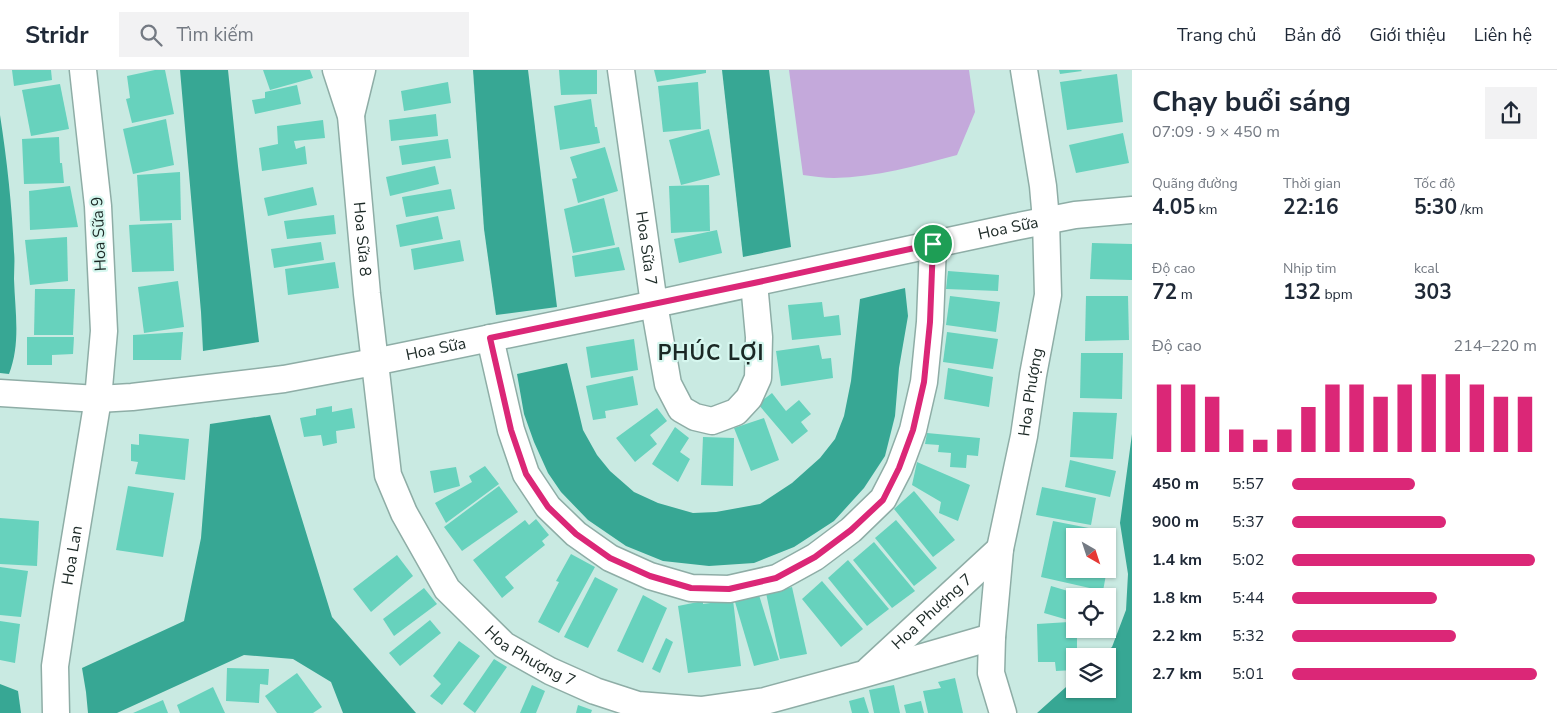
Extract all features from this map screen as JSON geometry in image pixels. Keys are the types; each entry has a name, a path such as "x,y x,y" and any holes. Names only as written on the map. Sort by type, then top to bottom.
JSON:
{"street":[{"name":"Hoa Sữa 9","path":"83,70 98,206 104,321 98,399"},
{"name":"Hoa Sữa 8","path":"336,70 351,116 374,362"},
{"name":"Hoa Sữa 8","path":"351,116 362,70"},
{"name":"Hoa Sữa 7","path":"622,70 654,304 668,384 681,409 695,418 712,421 736,412 749,398 758,378 759,337 754,283"},
{"name":"Hoa Phượng","path":"1003,713 991,672 992,637 1000,549 1024,436 1048,295 1046,220 1024,70"},
{"name":"Hoa Sữa","path":"0,393 98,399 132,397 284,379 654,304 1046,220 1075,215 1132,210"},
{"path":"490,338 511,430 526,474 548,507 576,534 610,558 650,576 691,588 729,589 776,578 815,557 851,530 883,500 899,468 913,430 924,382 930,322 933,244"},
{"name":"Hoa Phượng 7","path":"374,362 388,475 404,513 447,588 504,645 550,671 595,690 638,705 701,710 765,701 992,637"},
{"name":"Hoa Lan","path":"56,713 55,666 98,399"},
{"name":"Hoa Phượng 7","path":"864,674 1000,549"}],"shaded area":[{"path":"180,70 228,70 259,342 203,351"},
{"path":"473,70 528,70 557,307 496,315 484,229"},
{"path":"722,70 769,70 791,247 743,257"},
{"path":"789,70 969,70 975,112 957,155 912,167 865,176 834,178 803,175"},
{"path":"0,115 12,218 16,315 15,351 9,374 0,373"},
{"path":"905,288 908,316 899,368 895,416 885,456 864,488 834,521 794,547 754,563 709,566 663,561 626,546 588,520 561,492 548,473 524,414 517,374 567,363 583,430 597,455 610,471 634,492 658,503 693,513 716,512 760,504 792,483 820,458 835,439 844,416 851,381 860,299"},
{"path":"270,415 332,617 416,713 343,713 331,682 293,659 244,655 117,713 88,713 82,668 184,621 201,538 210,424"},
{"path":"1132,434 1132,713 1037,713 1066,687 1066,698 1116,698 1116,648 1111,648 1126,610 1128,574 1120,523"},
{"path":"0,684 18,691 21,713 0,713"}],"building":[{"path":"12,70 51,70 52,80 14,86"},
{"path":"155,70 165,70 174,114 132,123 126,99 130,98 127,76"},
{"path":"263,70 310,70 313,78 270,90"},
{"path":"559,70 597,70 597,94 561,95"},
{"path":"654,70 706,70 706,73 657,82"},
{"path":"1059,70 1081,70 1082,71 1060,74"},
{"path":"1117,74 1123,122 1067,130 1060,82"},
{"path":"448,82 451,103 404,111 401,91"},
{"path":"698,82 701,129 663,132 658,86"},
{"path":"60,84 69,129 31,136 22,90"},
{"path":"297,85 301,104 255,114 252,100 265,98 265,92"},
{"path":"591,99 595,127 597,127 600,143 560,150 554,106"},
{"path":"436,114 438,136 391,141 389,120"},
{"path":"166,119 174,165 133,174 123,129"},
{"path":"323,120 325,138 294,141 296,149 305,146 307,164 262,171 259,148 278,144 277,126"},
{"path":"709,129 720,175 681,185 669,140"},
{"path":"1123,133 1129,163 1076,173 1069,145"},
{"path":"59,137 60,163 62,163 64,183 24,184 22,139"},
{"path":"448,139 451,158 402,165 399,146"},
{"path":"605,147 618,191 578,203 572,179 577,178 570,157"},
{"path":"435,166 439,184 390,196 386,177"},
{"path":"180,172 181,220 140,221 137,175"},
{"path":"709,185 710,231 671,233 669,186"},
{"path":"70,186 78,227 30,230 29,191"},
{"path":"313,187 317,205 268,216 264,198"},
{"path":"451,189 455,209 406,217 402,197"},
{"path":"604,198 615,245 573,253 564,209"},
{"path":"334,215 336,234 287,239 284,221"},
{"path":"438,216 443,239 400,247 396,225"},
{"path":"172,223 174,271 132,272 129,225"},
{"path":"717,230 722,253 679,263 674,239"},
{"path":"67,237 68,281 30,285 25,240"},
{"path":"460,240 464,261 414,270 411,249"},
{"path":"321,242 324,260 274,268 271,249"},
{"path":"1092,243 1132,244 1132,280 1090,279"},
{"path":"619,247 625,270 575,277 572,256"},
{"path":"335,262 339,288 288,295 285,269"},
{"path":"948,271 999,275 998,291 946,289"},
{"path":"178,281 184,327 144,333 138,287"},
{"path":"35,289 75,289 73,335 34,335"},
{"path":"950,296 1000,302 996,332 946,325"},
{"path":"1086,296 1128,296 1129,340 1085,341"},
{"path":"822,302 824,317 839,315 841,335 792,340 788,305"},
{"path":"183,332 181,360 133,360 133,335"},
{"path":"947,332 998,339 993,369 943,362"},
{"path":"27,337 74,337 73,354 52,355 52,365 27,365"},
{"path":"634,339 638,370 591,378 586,347"},
{"path":"819,345 822,359 831,358 833,378 781,386 776,351"},
{"path":"1081,353 1123,353 1122,399 1080,398"},
{"path":"948,368 993,377 989,407 944,399"},
{"path":"633,376 638,405 605,411 606,418 593,420 586,386"},
{"path":"772,393 786,411 799,400 811,414 801,422 808,431 792,444 758,404"},
{"path":"332,406 332,412 352,408 355,428 336,431 337,443 323,446 321,435 304,437 300,418 316,415 316,409"},
{"path":"657,408 667,421 650,435 657,444 635,462 616,438"},
{"path":"1073,412 1117,413 1113,459 1070,457"},
{"path":"764,418 779,460 751,471 734,428"},
{"path":"675,427 689,438 680,452 690,459 678,482 652,464"},
{"path":"927,433 980,438 978,456 967,455 966,468 950,467 951,453 938,452 939,445 925,444"},
{"path":"139,434 189,439 185,480 135,474 138,462 131,461 131,444 139,445"},
{"path":"703,437 734,438 733,486 701,485"},
{"path":"1070,460 1116,471 1110,497 1065,487"},
{"path":"917,462 970,485 958,521 939,513 941,502 912,485"},
{"path":"485,466 499,484 446,523 435,503 472,482 469,476"},
{"path":"456,467 460,486 434,493 430,471"},
{"path":"128,486 174,493 163,557 116,550"},
{"path":"499,486 518,512 462,551 444,527"},
{"path":"1042,487 1096,498 1091,525 1036,515"},
{"path":"914,491 955,540 933,557 894,509"},
{"path":"0,518 39,521 37,566 0,564"},
{"path":"536,519 549,535 542,541 545,545 505,577 514,588 502,598 473,560 525,520 529,525"},
{"path":"896,520 937,568 914,586 875,538"},
{"path":"1053,521 1089,528 1066,528 1066,578 1105,578 1104,588 1090,588 1041,577"},
{"path":"874,542 915,591 892,608 853,560"},
{"path":"571,554 595,567 559,633 538,622 559,582 556,581"},
{"path":"397,555 413,576 371,612 353,589"},
{"path":"848,560 889,609 867,626 828,578"},
{"path":"0,567 28,571 21,617 0,615"},
{"path":"595,577 618,589 588,648 564,637"},
{"path":"822,581 863,629 841,647 802,599"},
{"path":"1051,586 1066,590 1066,619 1044,613"},
{"path":"792,587 807,654 780,659 766,593"},
{"path":"424,588 437,604 394,636 383,619"},
{"path":"643,595 667,608 643,663 617,651"},
{"path":"759,595 779,660 754,666 735,602"},
{"path":"733,600 741,666 688,673 678,606 703,601 703,604"},
{"path":"430,620 441,633 400,666 389,653"},
{"path":"0,621 20,624 15,663 0,660"},
{"path":"1066,622 1066,638 1077,638 1077,648 1066,648 1066,670 1056,671 1055,662 1038,662 1037,624"},
{"path":"666,638 673,642 660,673 652,669"},
{"path":"459,641 480,656 442,705 430,696 441,684 433,676"},
{"path":"494,659 507,667 475,713 463,704"},
{"path":"227,668 269,669 268,685 260,684 259,703 226,701"},
{"path":"297,673 322,707 313,713 277,713 265,696"},
{"path":"955,678 963,713 928,713 923,691 941,688 938,682"},
{"path":"532,685 545,691 536,713 520,713"},
{"path":"894,685 900,713 874,713 869,690"},
{"path":"213,687 225,713 180,713 177,705"},
{"path":"864,697 869,713 852,713 849,701"},
{"path":"163,700 168,713 133,713"},
{"path":"921,701 924,713 906,713 904,705"},
{"path":"578,705 592,710 591,713 576,713"}],"district":[{"name":"PHÚC LỢI","path":"711,353"}],"route":[{"path":"933,244 930,322 924,382 913,430 899,468 883,500 851,530 815,557 776,578 729,589 691,588 650,576 610,558 576,534 548,507 526,474 511,430 490,338 933,244"}]}
